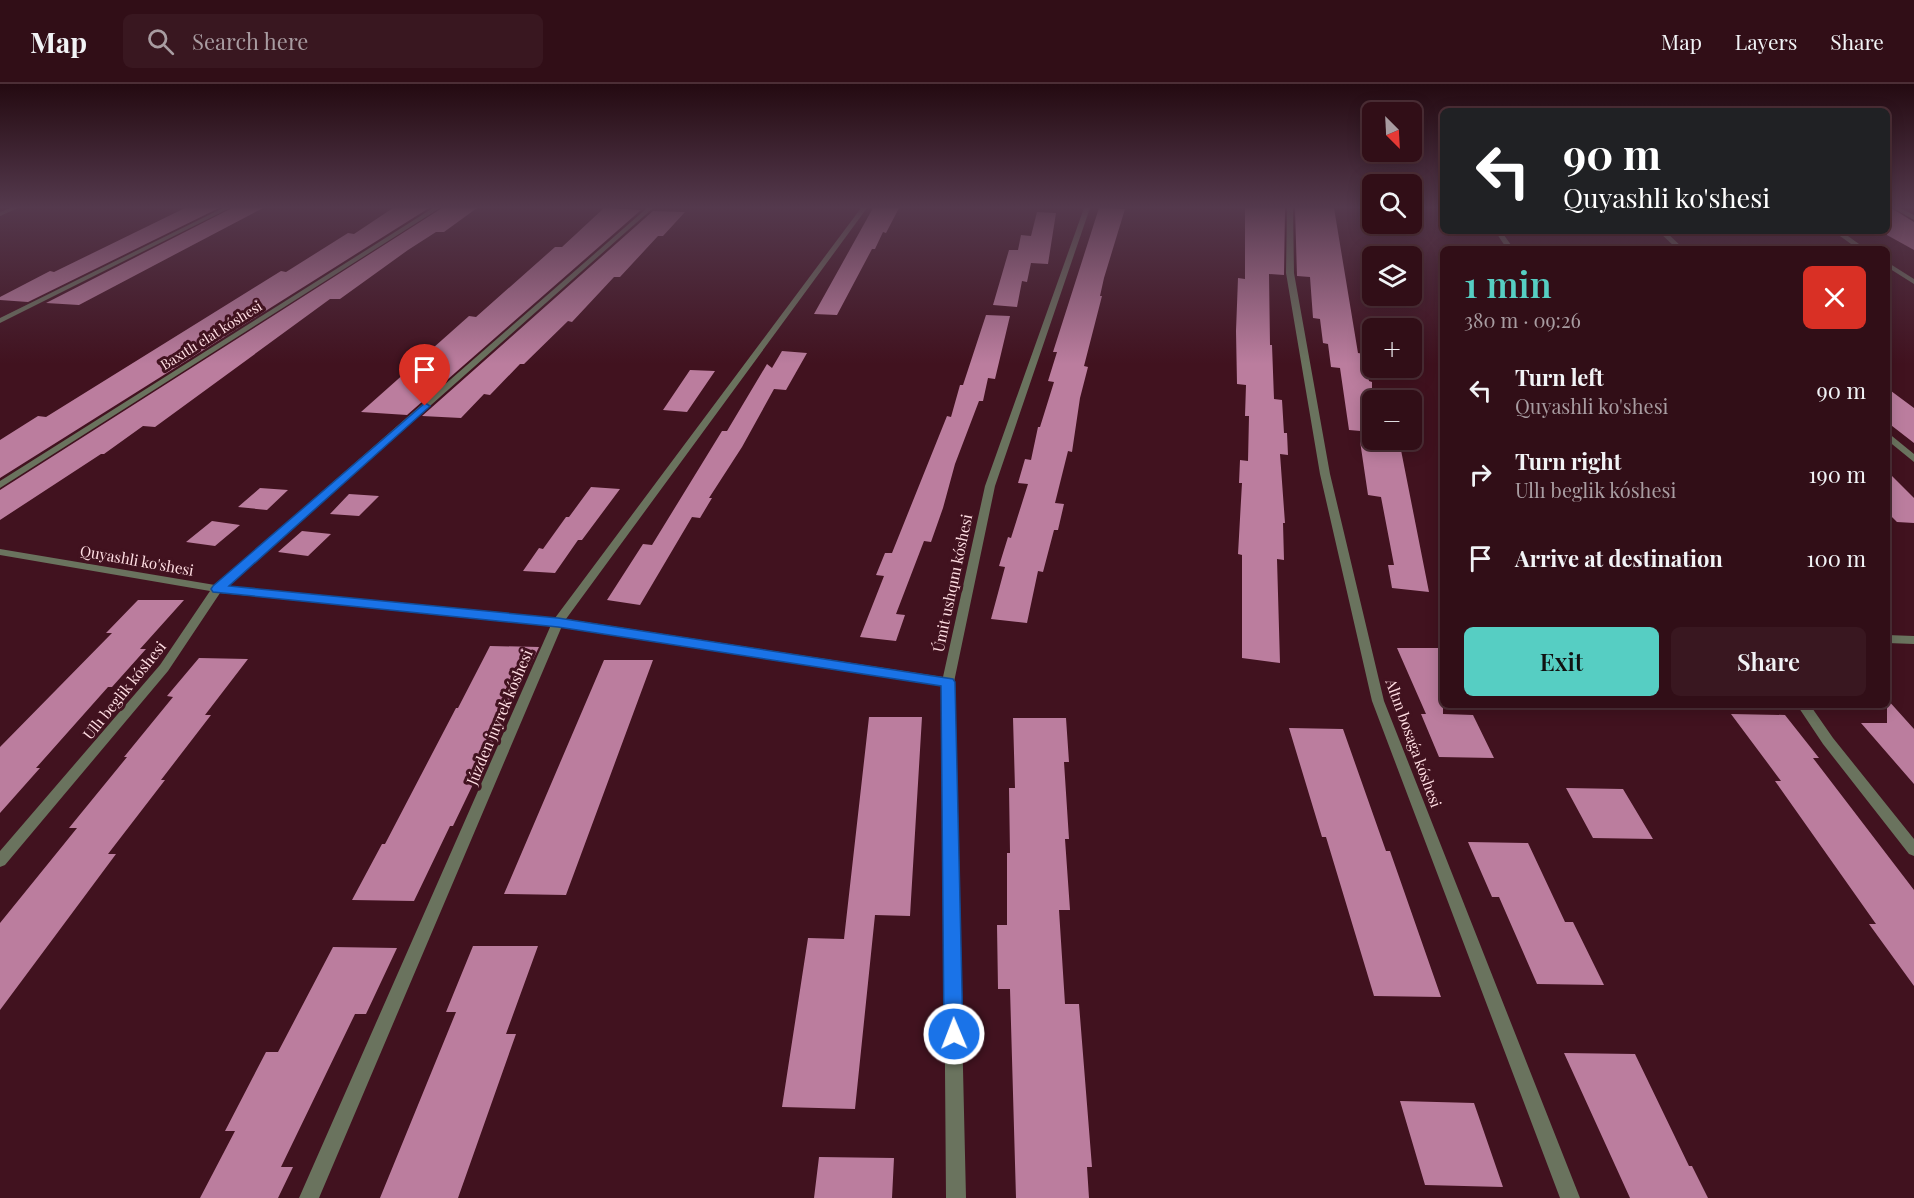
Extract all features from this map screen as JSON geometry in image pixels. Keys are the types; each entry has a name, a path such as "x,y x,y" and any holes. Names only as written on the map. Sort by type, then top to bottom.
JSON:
{"street":[{"path":"0,321 123,260"},
{"name":"Baxıtlı elat kóshesi","path":"0,485 355,260"},
{"name":"Ullı beglik kóshesi","path":"0,861 164,668 217,589 591,260"},
{"name":"Júzden juyrek kóshesi","path":"309,1198 558,622 826,260"},
{"name":"Úmit ushqını kóshesi","path":"956,1198 948,682 990,486 1069,260"},
{"name":"Altın bosaǵa kóshesi","path":"1290,260 1290,273 1325,474 1378,701 1570,1198"},
{"path":"1890,266 1914,282"},
{"path":"1890,438 1914,459"},
{"name":"Quyashli ko'shesi","path":"0,552 217,589 558,622 948,682"},
{"path":"1890,639 1914,640"},
{"path":"1805,708 1828,741 1914,850"}],"building":[{"path":"79,260 113,260 28,302 0,300 0,297 50,271 54,272"},
{"path":"130,260 164,260 79,305 46,303"},
{"path":"305,260 346,260 0,478 0,440 38,416 46,417 281,271 286,272"},
{"path":"361,260 394,260 340,299 330,299 155,427 143,426 104,454 0,520 0,490"},
{"path":"540,260 584,260 407,415 361,412 469,316 476,317"},
{"path":"598,260 636,260 620,277 614,277 572,322 568,321 524,364 520,364 490,395 484,394 461,418 422,416"},
{"path":"844,260 866,260 837,315 814,314"},
{"path":"1006,260 1049,260 1048,264 1031,263 1027,282 1022,281 1017,307 993,305"},
{"path":"1082,260 1109,260 1084,366 1088,367 1080,398 1072,452 1068,451 1055,503 1064,504 1058,530 1054,530 1043,572 1038,571 1027,623 991,619 1005,567 999,566 1008,537 1011,538 1028,484 1018,483 1025,459 1031,460 1038,427 1040,427 1054,382 1048,381 1057,352 1053,352"},
{"path":"1245,260 1284,260 1284,275 1269,274 1270,345 1272,345 1274,399 1282,400 1288,455 1280,454 1285,523 1283,523 1284,560 1277,559 1280,663 1242,658 1242,555 1238,554 1242,483 1239,483 1240,460 1248,461 1249,416 1245,416 1246,385 1237,384 1236,331 1238,278 1245,279"},
{"path":"1297,260 1343,260 1358,353 1362,354 1362,378 1368,378 1372,382 1372,390 1362,390 1362,431 1349,430 1340,368 1331,367 1328,344 1323,343 1320,319 1313,318 1310,277 1297,276"},
{"path":"986,315 1010,316 995,379 988,378 983,401 979,401 955,464 931,542 924,541 896,614 905,615 896,641 860,637 884,576 876,575 885,553 892,553 947,416 951,417 960,385 963,385"},
{"path":"782,351 807,353 786,390 774,389 742,447 709,498 712,498 700,518 692,517 640,605 607,600 643,544 652,545 722,431 727,431 767,364 772,368"},
{"path":"690,370 715,371 687,412 663,410"},
{"path":"1890,390 1914,408 1914,443 1890,424"},
{"path":"1360,441 1362,441 1362,450 1401,450 1429,592 1392,588 1388,565 1394,565 1381,497 1368,495"},
{"path":"1890,474 1914,498 1914,523 1897,522 1890,515"},
{"path":"591,487 620,489 582,540 578,540 555,573 523,571 539,548 543,549"},
{"path":"260,488 288,490 267,510 238,507"},
{"path":"349,494 379,496 359,516 330,514"},
{"path":"212,521 240,525 215,546 186,542"},
{"path":"302,531 331,534 308,556 278,552"},
{"path":"138,600 184,600 140,649 146,649 112,687 108,687 36,768 40,768 0,813 0,747 112,633 106,633"},
{"path":"490,646 539,647 453,826 450,826 414,901 352,900 382,844 385,844"},
{"path":"1397,648 1440,648 1440,708 1443,708 1443,714 1473,715 1494,758 1439,757 1421,714 1426,714"},
{"path":"199,658 248,659 205,715 211,715 161,780 165,780 108,854 116,854 0,1010 0,923 77,828 69,828 173,697 167,696"},
{"path":"604,660 653,660 566,895 504,894"},
{"path":"1890,702 1914,729 1914,784 1861,723 1887,723 1887,708 1890,708"},
{"path":"1731,714 1785,715 1819,758 1813,758 1914,890 1914,986 1869,924 1876,924 1775,781 1781,781"},
{"path":"869,717 922,717 910,916 875,915 855,1109 782,1107 808,938 844,939"},
{"path":"1013,718 1066,718 1069,762 1064,762 1069,839 1065,839 1070,910 1059,910 1065,1004 1079,1004 1092,1167 1087,1167 1089,1198 1016,1198 1010,989 998,989 997,925 1007,925 1007,853 1010,853 1009,788 1015,788"},
{"path":"1289,728 1343,729 1386,851 1390,851 1441,997 1374,996 1326,837 1322,837"},
{"path":"1566,788 1623,789 1653,839 1593,838"},
{"path":"1468,842 1528,843 1565,922 1573,922 1604,985 1537,984 1499,897 1492,897"},
{"path":"473,946 538,946 506,1034 516,1034 458,1198 380,1198 456,1012 446,1012"},
{"path":"333,947 397,948 366,1014 355,1014 281,1167 293,1167 278,1198 200,1198 235,1131 225,1131 266,1052 278,1052"},
{"path":"1564,1053 1635,1054 1689,1166 1692,1166 1708,1198 1630,1198"},
{"path":"1400,1101 1474,1103 1503,1187 1425,1185"},
{"path":"819,1157 894,1158 892,1198 814,1198"}],"route":[{"path":"425,406 217,589 558,622 948,682 954,1034"}]}
